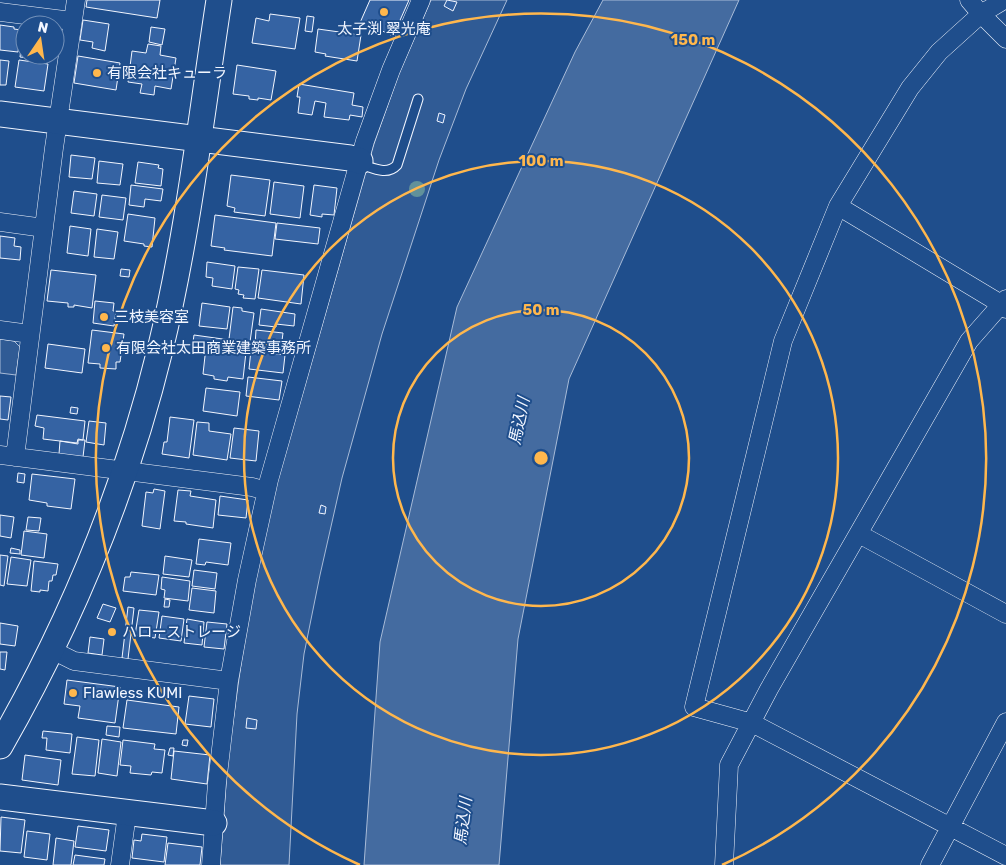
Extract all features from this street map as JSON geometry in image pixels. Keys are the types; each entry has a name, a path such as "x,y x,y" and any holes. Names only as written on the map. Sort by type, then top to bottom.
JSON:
{"street":[{"path":"76,0 30,334 8,456 252,487 266,491"},
{"path":"0,746 52,650 88,571 125,471 148,397 180,255 219,0"},
{"path":"211,865 229,681 246,580 266,491 359,163 400,46 421,0"},
{"path":"969,0 1006,39"},
{"path":"1004,0 981,14 939,52 910,88 838,206 783,340 694,707 752,723 1006,856"},
{"path":"0,12 72,21"},
{"path":"0,114 350,158 359,163"},
{"path":"724,865 729,766 769,689 969,340 1004,304 838,206"},
{"path":"0,222 44,228"},
{"path":"0,330 30,334"},
{"path":"859,534 1006,614"},
{"path":"52,650 74,661 229,681"},
{"path":"930,865 1006,722"},
{"path":"0,797 127,814 214,823"},
{"path":"120,865 127,814"}],"lane":[{"path":"359,163 388,171 397,165 418,98"}],"shaded area":[{"path":"431,0 507,0 466,89 439,160 382,334 342,478 304,654 297,714 289,865 220,865 228,758 242,657 255,582 277,482 374,144 399,73"},
{"path":"0,339 14,341 20,347 16,375 0,373"}],"water":[{"name":"馬込川","path":"603,0 739,0 569,379 518,639 499,865 364,865 380,642 457,307 575,52"}],"building":[{"path":"87,0 160,0 157,18 86,7"},
{"name":"太子渕 翠光庵","path":"370,0 409,0 393,36 376,28 374,32 359,25"},
{"path":"447,0 457,2 453,11 444,6"},
{"path":"270,14 300,18 295,49 252,43 256,18 269,21"},
{"path":"307,16 314,17 312,32 305,31"},
{"path":"83,20 109,24 105,51 92,48 93,42 80,40"},
{"path":"0,25 14,27 15,52 0,50"},
{"path":"151,27 165,29 162,45 149,42"},
{"path":"318,29 361,35 357,61 325,56 326,54 315,52"},
{"path":"148,44 161,46 160,55 176,58 171,89 155,86 154,95 140,93 142,84 128,82 132,51 146,53"},
{"path":"78,56 120,63 116,90 74,83"},
{"path":"0,60 9,61 6,85 0,85"},
{"path":"18,65 48,65 44,91 15,87"},
{"path":"237,65 276,71 271,100 249,99 249,96 233,94"},
{"path":"299,84 354,93 352,105 363,107 362,117 350,115 349,120 324,117 326,103 315,101 312,115 298,113 300,97 297,97"},
{"path":"439,113 445,115 443,123 437,121"},
{"path":"71,155 95,158 92,179 69,177"},
{"path":"99,161 123,164 120,185 97,183"},
{"path":"138,162 159,165 158,168 163,169 161,186 135,183"},
{"path":"231,175 270,180 265,216 234,212 235,208 227,206"},
{"path":"274,182 304,186 300,218 270,214"},
{"path":"131,185 163,189 161,201 145,199 144,207 129,205"},
{"path":"314,185 337,188 334,215 322,214 322,217 310,215"},
{"path":"74,191 97,194 94,216 71,213"},
{"path":"102,195 126,198 123,220 99,217"},
{"path":"128,214 155,218 152,247 124,241"},
{"path":"215,215 276,223 272,256 224,250 225,248 211,246"},
{"path":"277,223 320,228 318,244 275,239"},
{"path":"70,226 91,229 88,256 67,253"},
{"path":"97,229 118,232 114,259 94,257"},
{"path":"0,236 15,238 14,246 21,247 20,260 0,258"},
{"path":"207,262 235,266 232,289 212,286 213,278 206,277"},
{"path":"238,267 259,269 255,299 243,298 244,295 238,294 239,290 235,289"},
{"path":"121,269 130,270 129,277 120,276"},
{"path":"51,270 96,275 92,308 74,305 74,307 68,307 68,303 47,301"},
{"path":"262,270 304,275 301,304 258,298"},
{"name":"三枝美容室","path":"95,301 114,303 113,311 116,311 114,326 93,323"},
{"path":"202,303 230,307 227,329 199,326"},
{"path":"233,307 242,308 242,311 254,313 250,342 229,339"},
{"path":"261,309 295,314 294,326 276,324 276,327 259,325"},
{"path":"92,330 124,334 120,362 116,362 116,369 100,368 100,364 88,363"},
{"path":"256,330 283,333 281,348 255,345"},
{"path":"194,335 237,341 236,348 193,342"},
{"path":"48,344 85,349 82,373 45,368"},
{"path":"206,347 246,352 243,379 228,377 227,381 214,379 214,376 203,374"},
{"path":"251,350 285,355 283,373 249,369"},
{"path":"248,377 282,381 279,400 246,396"},
{"path":"206,388 240,392 237,416 203,411"},
{"path":"0,396 11,397 8,420 0,419"},
{"path":"71,407 78,408 77,414 70,413"},
{"path":"37,415 85,421 83,440 78,439 77,443 43,439 44,428 35,426"},
{"path":"170,417 194,420 189,458 162,454 164,442 167,442"},
{"path":"89,421 106,423 104,445 86,442"},
{"path":"197,422 209,423 209,431 231,434 227,460 193,455"},
{"path":"234,428 259,431 256,461 230,458"},
{"path":"78,440 85,440 83,457 59,454 60,441 78,444"},
{"path":"18,473 25,474 24,483 17,482"},
{"path":"32,474 75,479 71,509 47,506 47,503 29,500"},
{"path":"154,489 165,491 160,529 142,526 146,492 153,493"},
{"path":"178,490 191,491 190,496 216,500 213,528 174,521"},
{"path":"220,496 248,500 246,518 218,515"},
{"path":"321,505 326,507 325,514 319,513"},
{"path":"0,515 14,517 11,538 0,536"},
{"path":"28,517 41,518 39,531 26,530"},
{"path":"24,531 47,534 44,558 21,555"},
{"path":"199,539 231,543 228,565 206,562 205,565 196,564"},
{"path":"11,548 20,550 20,554 10,553"},
{"path":"0,555 8,556 4,586 0,585"},
{"path":"165,556 192,560 189,577 163,574"},
{"path":"11,557 31,560 27,586 7,584"},
{"path":"34,561 58,564 56,575 53,575 52,581 49,581 48,591 31,591"},
{"path":"194,570 217,573 215,589 192,586"},
{"path":"131,572 159,575 156,595 123,591 125,577 130,577"},
{"path":"162,577 190,581 188,601 164,598 165,590 161,589"},
{"path":"192,588 216,591 214,613 189,610"},
{"path":"165,599 170,600 169,607 164,607"},
{"path":"103,604 116,608 110,622 97,618"},
{"path":"128,607 134,608 128,659 122,658"},
{"path":"139,610 159,612 155,638 135,635"},
{"path":"162,616 184,619 181,641 159,638"},
{"path":"187,619 204,622 202,645 184,643"},
{"path":"207,622 227,624 224,649 204,647"},
{"path":"0,623 18,626 15,646 0,644"},
{"path":"90,637 104,639 102,655 88,653"},
{"path":"0,652 7,652 5,670 0,669"},
{"path":"67,680 120,687 115,723 78,718 80,706 64,704"},
{"path":"189,696 214,699 211,727 185,724"},
{"path":"127,700 179,707 176,734 123,728"},
{"path":"247,718 257,720 256,729 246,728"},
{"path":"107,726 120,727 119,737 106,735"},
{"path":"43,731 72,734 70,753 46,750 47,738 42,738"},
{"path":"77,737 99,740 95,776 72,774"},
{"path":"102,739 121,742 117,776 98,773"},
{"path":"123,740 155,744 154,749 165,750 162,773 152,772 151,775 130,773 131,766 120,765"},
{"path":"183,740 188,740 187,746 182,745"},
{"path":"170,748 174,748 173,756 168,755"},
{"path":"174,751 210,755 207,784 171,779"},
{"path":"25,755 61,760 58,785 22,780"},
{"path":"1,817 25,820 21,853 0,851"},
{"path":"78,826 109,830 106,851 75,847"},
{"path":"27,831 50,834 47,860 24,857"},
{"path":"142,834 167,837 164,862 132,858 134,840 141,841"},
{"path":"56,838 74,841 71,865 53,865"},
{"path":"168,843 202,847 200,865 165,865"},
{"path":"75,855 105,859 104,865 73,865"}],"place":[{"name":"太子渕 翠光庵","path":"384,12"},
{"name":"有限会社キューラ","path":"97,73"},
{"name":"三枝美容室","path":"104,317"},
{"name":"有限会社太田商業建築事務所","path":"106,348"},
{"name":"ハローストレージ","path":"112,632"},
{"name":"Flawless KUMI","path":"73,693"}]}
